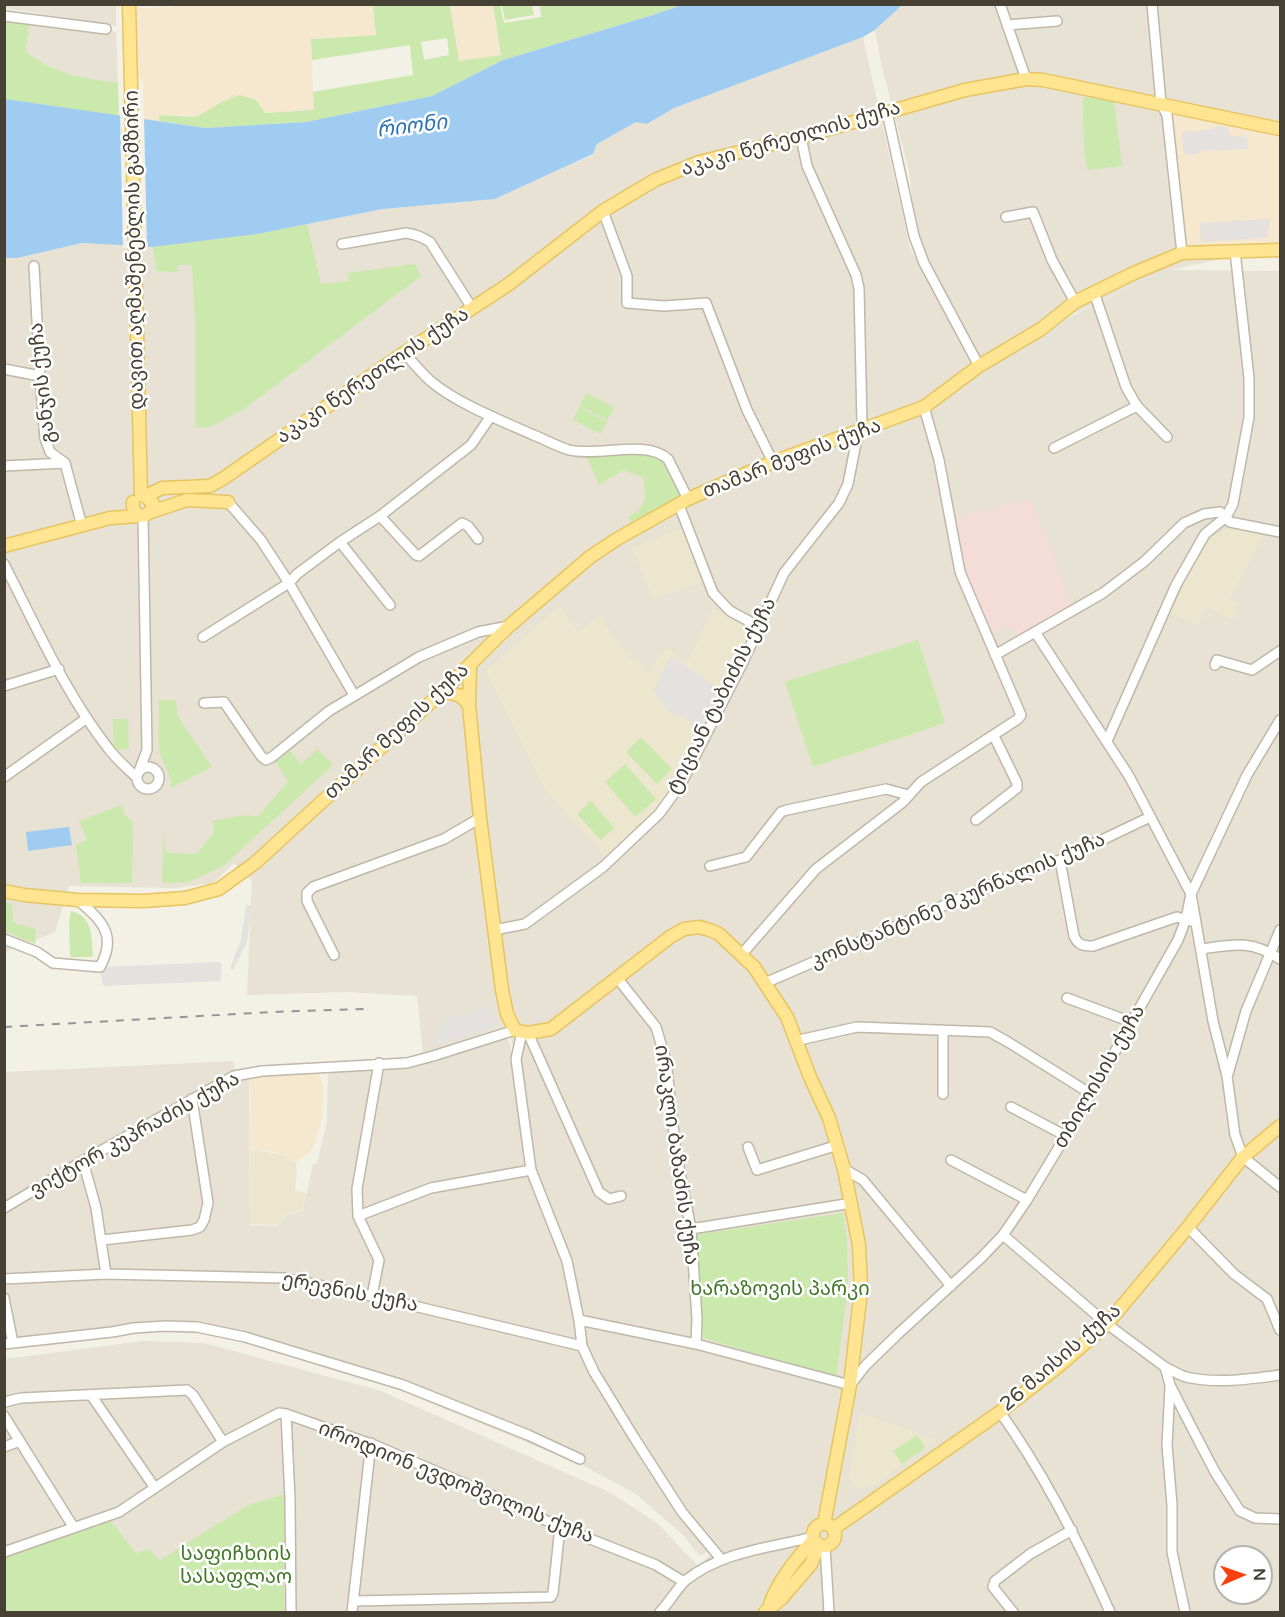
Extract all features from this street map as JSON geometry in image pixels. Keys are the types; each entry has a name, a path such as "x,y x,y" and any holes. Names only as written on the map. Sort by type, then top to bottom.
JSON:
{"main road":[{"name":"დავით აღმაშენებლის გამზირი","path":"129,4 140,498"},
{"name":"აკაკი წერეთლის ქუჩა","path":"210,486 509,284 603,211 655,180 699,162 801,137 965,90 1026,79 1043,80 1161,102 1281,129"},
{"name":"თამარ მეფის ქუჩა","path":"4,891 78,900 159,901 185,898 219,889 255,863 470,666 509,626 590,557 617,539 683,502 773,462 924,407 979,366 1041,329 1074,302 1144,268 1182,253 1281,250"},
{"path":"110,518 140,498 162,488 210,486 228,502"},
{"path":"140,498 151,499 153,504 144,515"},
{"path":"140,498 132,508 144,515"},
{"path":"4,546 110,518 144,515 187,501 228,502"},
{"path":"470,666 469,705 480,818 507,1014 522,1031 544,1031 557,1026 670,937 684,929 699,927 719,934 742,954 765,983 787,1017 795,1041 829,1118 852,1203 859,1245 861,1290 829,1526 835,1533 834,1540 818,1542"},
{"path":"443,691 461,696 469,705"},
{"name":"26 მაისის ქუჩა","path":"767,1610 773,1593 800,1554 818,1542 814,1529 829,1526 1000,1412 1060,1365 1107,1324 1243,1157 1281,1126"}],"street":[{"path":"1000,4 1026,79"},
{"path":"1152,4 1161,102 1167,115 1182,253"},
{"path":"4,16 106,28"},
{"path":"1007,25 1023,23"},
{"path":"887,112 914,236 924,263 979,366"},
{"name":"ტიციან ტაბიძის ქუჩა","path":"494,930 525,924 603,867 659,814 685,776 742,664 784,573 839,503 848,484 858,431 862,424 859,288 856,274 807,166 801,137"},
{"path":"603,211 627,276 627,303 664,306 706,303 747,410 773,462"},
{"path":"1006,217 1033,212 1052,260 1074,302"},
{"path":"342,244 406,233 415,234 430,242 472,308"},
{"path":"1107,741 1176,585 1205,534 1226,517 1233,504 1249,417 1249,378 1235,250"},
{"name":"განჯის ქუჩა","path":"34,266 39,376 45,438 50,452 65,463 82,526"},
{"path":"1094,292 1126,387 1137,406 1167,437"},
{"path":"404,353 432,383 491,416 568,449 586,452 634,450 663,454 668,459 713,593 730,611 758,626"},
{"path":"4,369 39,376"},
{"path":"1053,448 1137,406"},
{"path":"742,954 808,877 903,802 908,795 939,770 994,736 1021,715 960,572 939,460 924,407"},
{"path":"203,637 289,583 297,574 340,542 380,516 471,445 491,416"},
{"path":"4,466 65,463"},
{"path":"228,502 261,540 289,583 354,695"},
{"path":"995,655 1111,586 1145,561 1184,523 1204,514 1220,512 1230,522 1281,532"},
{"path":"4,564 87,718 109,750 137,776 142,787 152,788 157,783 156,772 147,750 144,515"},
{"path":"380,516 419,556 462,523 468,526 478,539"},
{"path":"340,542 390,605"},
{"path":"204,703 224,702 266,760 329,711 428,653 478,632 509,626"},
{"path":"1035,632 1129,776 1191,894 1213,1021 1227,1076 1235,1135 1243,1157 1281,1187"},
{"path":"1215,665 1217,660 1252,670 1281,651"},
{"path":"4,686 59,669"},
{"path":"4,777 87,718"},
{"name":"თბილისის ქუჩა","path":"849,1385 899,1333 981,1258 1003,1235 1027,1200 1091,1094 1178,940 1186,919 1191,894 1247,775 1281,720"},
{"path":"975,820 1017,788 1017,783 994,736"},
{"path":"137,776 147,750"},
{"path":"137,776 146,768 156,772"},
{"path":"710,866 746,857 781,812 886,789 908,795"},
{"name":"კონსტანტინე მკურნალის ქუჩა","path":"765,983 1005,879 1060,860 1150,817"},
{"path":"334,955 307,901 307,893 314,887 444,839 480,818"},
{"path":"1060,860 1074,936 1077,942 1084,946 1093,946 1177,917 1196,922"},
{"path":"4,939 37,952 53,963 100,967 105,957 106,929 100,920 78,900"},
{"path":"1227,1076 1246,1011 1281,930"},
{"path":"1202,949 1236,945 1259,946 1281,959"},
{"name":"ირაკლი ბაზაძის ქუჩა","path":"618,979 656,1027 666,1062 676,1152 691,1229 697,1319 696,1344"},
{"path":"1067,998 1131,1023"},
{"path":"795,1041 857,1027 990,1032 1091,1094"},
{"path":"943,1030 943,1094"},
{"path":"522,1031 516,1059 531,1170 567,1261 582,1346 594,1372 646,1458 682,1512 721,1559"},
{"path":"522,1031 599,1192 609,1199 621,1196"},
{"name":"ვიქტორ კუპრაძის ქუჩა","path":"4,1208 234,1076 261,1071 407,1063 454,1048 522,1031"},
{"path":"372,1296 379,1260 358,1216 357,1190 379,1063"},
{"path":"102,1240 192,1230 200,1227 204,1221 208,1203 192,1099"},
{"path":"1011,1107 1066,1136"},
{"path":"748,1147 757,1170 838,1145"},
{"path":"951,1160 1027,1200"},
{"path":"83,1161 96,1208 106,1274"},
{"path":"844,1169 863,1180 951,1286"},
{"path":"358,1216 431,1188 531,1170"},
{"path":"691,1229 852,1203"},
{"path":"1188,1227 1234,1274 1267,1299 1280,1330"},
{"path":"1003,1235 1107,1324 1165,1367 1185,1377 1210,1379 1249,1379 1281,1375"},
{"name":"ერევნის ქუჩა","path":"4,1279 106,1274 283,1278 372,1296 582,1346"},
{"path":"4,1298 9,1344 134,1328 165,1326 206,1329 245,1337 403,1385 528,1435 580,1459"},
{"path":"579,1320 696,1344 849,1385"},
{"path":"1165,1367 1170,1385 1215,1472 1240,1511 1255,1518 1281,1519"},
{"path":"1170,1385 1167,1445 1172,1505 1172,1552 1185,1612"},
{"path":"4,1402 21,1398 187,1390 193,1395 222,1442"},
{"path":"91,1395 155,1488"},
{"path":"1000,1412 1042,1475 1072,1530 1110,1612"},
{"path":"4,1552 119,1512 222,1442 273,1415 286,1414 290,1499 291,1612"},
{"name":"იროდიონ ევდოშვილის ქუჩა","path":"286,1414 371,1443 560,1527 656,1565 684,1582"},
{"path":"4,1416 74,1528"},
{"path":"4,1447 20,1441"},
{"path":"352,1612 371,1443"},
{"path":"353,1601 551,1598 560,1527"},
{"path":"1013,1612 993,1587 995,1581 1030,1554 1072,1530"},
{"path":"660,1612 671,1602 684,1582 721,1559 750,1550 818,1542 829,1612"}],"shaded area":[{"path":"174,4 373,5 376,35 311,39 314,110 265,113 256,100 222,102 196,117 159,115 159,121 144,119 143,82 137,76 137,8 174,7"},
{"path":"4,5 116,5 116,26 5,8"},
{"path":"450,5 493,5 501,55 459,61"},
{"path":"902,5 1280,5 1280,257 1225,258 1169,270 1280,271 1280,1612 281,1612 283,1494 248,1505 160,1561 148,1549 136,1553 111,1521 117,1513 5,1552 5,1359 143,1341 204,1343 381,1391 611,1493 657,1523 699,1567 712,1552 684,1516 708,1551 700,1556 683,1535 636,1494 582,1465 381,1383 244,1340 207,1334 147,1331 5,1349 5,1072 233,1061 237,1077 249,1076 250,1225 277,1226 285,1216 303,1210 313,1164 317,1164 327,1121 328,1068 421,1062 507,1035 519,1078 514,1047 505,1026 423,1054 417,996 347,992 247,995 252,881 234,863 213,883 175,888 69,886 55,932 5,952 5,258 17,258 82,243 153,247 257,234 383,209 495,199 593,155 597,144 636,122 647,124 674,108 863,37 910,248 973,366 1142,281 981,359 918,244 909,171 882,67 875,30","holes":["520,1090 534,1179 564,1243 576,1288 587,1353 681,1512 592,1378 580,1345 579,1323 567,1263 531,1174"]},
{"path":"30,18 116,32 118,83 69,76 37,61 26,51"},
{"path":"1171,107 1280,131 1280,248 1187,250"},
{"path":"1218,126 1228,128 1231,136 1247,137 1248,149 1200,151 1199,154 1188,155 1183,152 1182,132 1210,130"},
{"path":"1270,219 1267,238 1201,242 1200,223"},
{"path":"1029,499 1056,559 1070,605 1018,636 1014,628 1003,627 992,632 965,571 955,518"},
{"path":"1235,526 1264,535 1229,599 1238,604 1233,620 1207,607 1199,625 1170,613 1205,543 1211,536"},
{"path":"684,527 702,582 653,599 632,548"},
{"path":"559,606 578,632 599,616 631,659 638,659 648,672 667,648 687,664 713,608 752,630 672,793 607,858 546,791 486,671"},
{"path":"671,656 722,691 703,729 677,713 674,716 653,691"},
{"path":"246,905 252,905 247,942 233,970 230,968 241,940"},
{"path":"221,962 221,981 103,986 100,967"},
{"path":"491,1007 496,1028 430,1046 445,1019"},
{"path":"319,1071 323,1085 322,1119 313,1149 297,1162 283,1154 250,1148 250,1076"},
{"path":"250,1149 284,1155 296,1162 295,1191 306,1193 303,1209 284,1215 278,1225 250,1224"},
{"path":"860,1413 937,1440 874,1485 859,1487 849,1478"}],"green space":[{"path":"373,5 450,5 459,61 501,55 493,5 500,5 504,23 541,17 540,5 682,5 503,60 432,96 306,122 206,128 159,121 159,115 196,117 239,95 256,100 265,113 314,110 313,92 413,75 410,45 312,60 311,39 376,35","holes":["447,38 449,55 424,60 421,42"]},
{"path":"502,5 532,5 534,15 505,20"},
{"path":"4,17 30,18 26,51 36,59 69,74 118,83 119,116 5,99"},
{"path":"1083,97 1114,101 1122,166 1087,170 1084,149"},
{"path":"307,224 321,284 349,281 348,273 415,264 421,276 244,409 208,428 195,427 195,319 192,265 178,265 177,272 156,271 153,247 257,234"},
{"path":"587,393 614,408 607,420 580,406"},
{"path":"579,407 607,422 600,434 573,420"},
{"path":"642,453 660,459 670,468 682,499 634,525 628,517 643,505 645,490 643,477 623,470 599,485 586,455"},
{"path":"918,640 945,723 813,767 785,682"},
{"path":"159,700 176,700 178,717 212,767 171,788 171,778 160,753"},
{"path":"113,719 128,719 129,749 114,750"},
{"path":"641,737 672,769 657,784 626,752"},
{"path":"318,749 333,765 223,866 189,882 162,883 164,827 166,853 197,854 214,832 213,821 229,817 257,817 288,782 276,762 290,751 301,764"},
{"path":"625,764 656,799 635,817 605,782"},
{"path":"591,801 614,828 601,840 577,814"},
{"path":"122,805 124,814 133,822 132,883 81,883 76,845 87,839 79,821"},
{"path":"5,902 12,904 13,921 16,924 36,929 35,944 5,931"},
{"path":"71,911 83,918 90,928 92,957 70,957"},
{"name":"ხარაზოვის პარკი","path":"843,1213 847,1240 848,1287 836,1377 703,1338 695,1235"},
{"path":"917,1435 925,1448 902,1464 893,1451"},
{"name":"საფიჩხიის სასაფლაო","path":"284,1494 284,1612 5,1612 5,1557 111,1521 136,1553 148,1549 160,1560 248,1505"}],"water":[{"name":"რიონი","path":"682,5 902,5 875,30 863,37 674,108 647,124 636,122 597,144 593,154 495,199 383,209 257,234 153,247 82,243 17,258 5,258 5,99 206,128 306,122 432,96 503,60"},
{"path":"69,827 72,845 28,851 26,832"}],"pier":[{"path":"120,113 144,116 147,250 123,248"}],"railway":[{"path":"4,1027 364,1009"}]}
